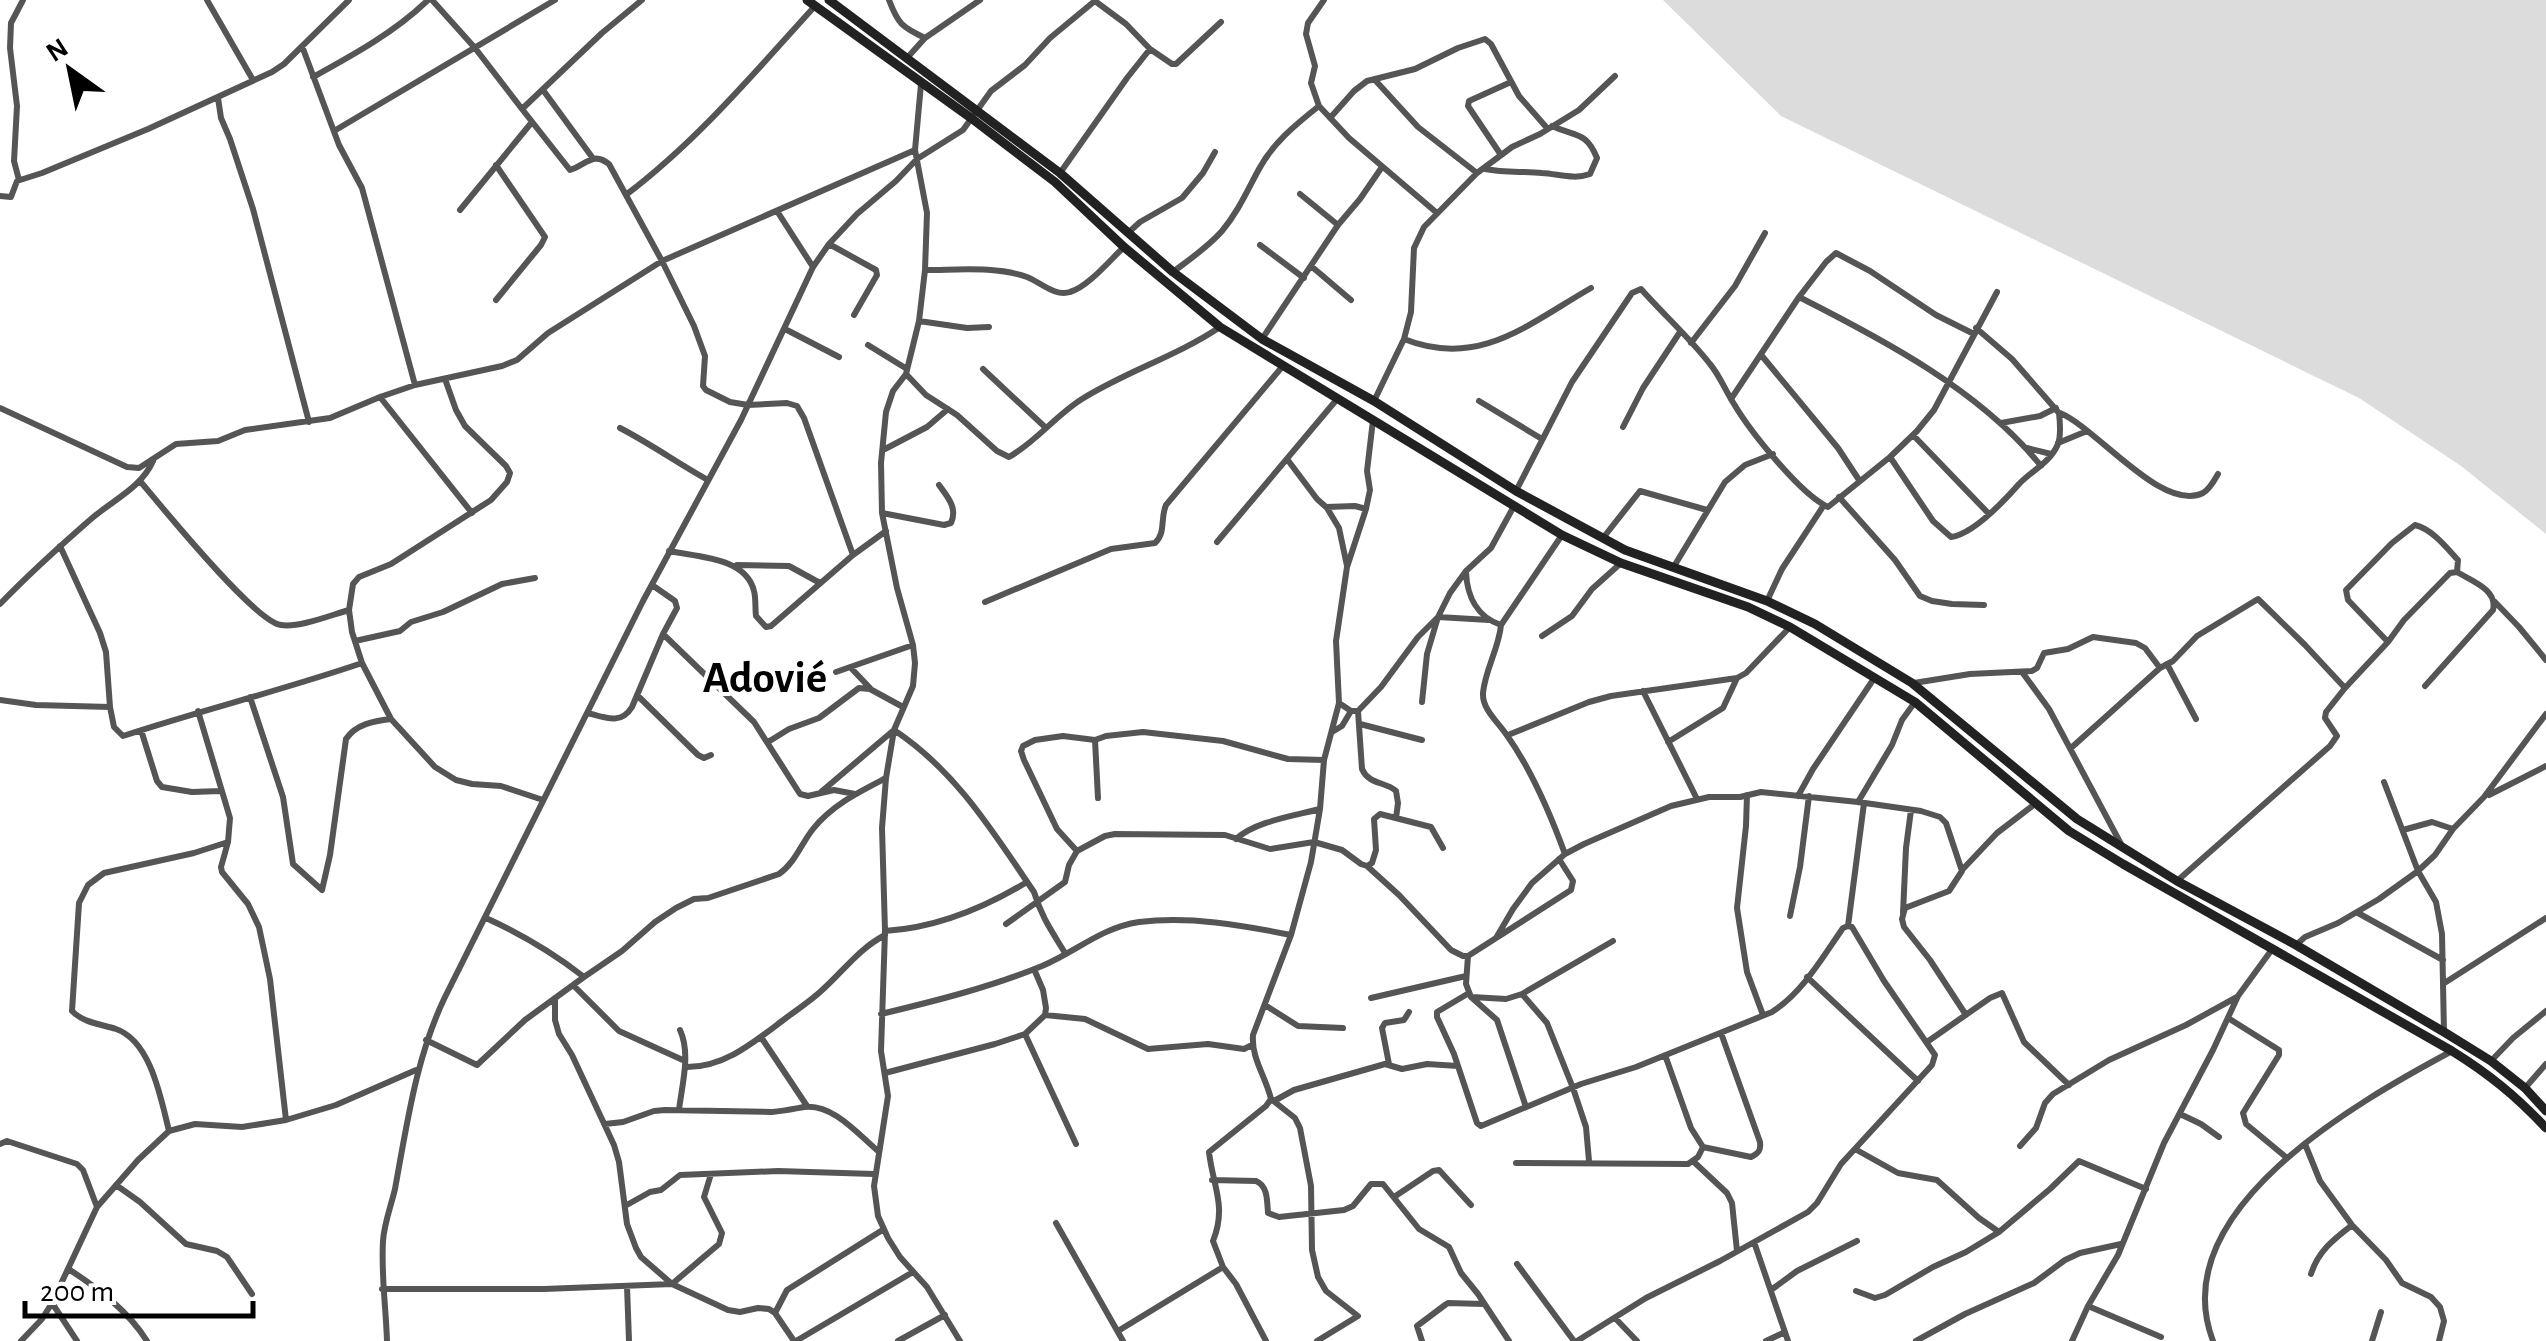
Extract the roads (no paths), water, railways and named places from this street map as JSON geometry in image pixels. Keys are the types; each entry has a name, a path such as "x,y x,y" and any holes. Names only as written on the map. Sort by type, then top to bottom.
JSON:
{"street":[{"path":"20,180 14,162 17,106 10,32 22,0"},
{"path":"207,0 253,80"},
{"path":"0,196 11,197 15,183 20,180 218,98 284,64 349,0"},
{"path":"313,77 358,52 430,0 475,48 570,170 592,158 609,164 694,326 705,356 703,386 712,395 730,402 797,406 854,555"},
{"path":"334,131 555,0"},
{"path":"522,109 642,0"},
{"path":"829,0 974,114 1220,327 1562,535 1621,563 1748,606 1875,677 1916,702 2069,831 2452,1051 2516,1096 2546,1128"},
{"path":"889,0 904,28 925,38"},
{"path":"906,58 925,38 980,0"},
{"path":"0,604 60,546 140,481 165,449 176,444 218,441 258,428 330,418 415,385 510,363 548,333 662,261 916,155 963,130 991,91 1096,0 1172,64 1221,22"},
{"path":"1324,0 1308,23 1306,34 1315,66 1311,83 1318,106 1437,213"},
{"path":"627,194 656,172 742,89 811,3 921,84 974,114 1060,173 1174,272 1262,339 1374,401 1516,492 1625,550 1767,600 1815,624 1912,684 2077,819 2177,881 2296,944 2491,1061 2546,1111"},
{"path":"0,36 10,32"},
{"path":"1330,118 1367,81 1415,69 1485,39 1511,82 1549,127 1584,136 1597,158 1590,174 1570,177 1481,171 1418,127 1375,80"},
{"path":"302,45 334,131 362,188 415,385"},
{"path":"1060,173 1150,49"},
{"path":"1374,401 1404,338 1411,312 1414,248 1424,227 1500,155 1578,110 1616,76"},
{"path":"1500,155 1468,101 1511,82"},
{"path":"921,84 916,155 927,213 920,320 907,372 893,391 886,412 881,463 882,513 915,663 913,686 894,730 886,778 882,828 885,933 881,1052 888,1096 874,1174 878,1216 884,1229 960,1341"},
{"path":"543,90 592,158"},
{"path":"218,98 220,118 252,209 308,422"},
{"path":"1174,272 1222,231 1274,146 1318,106"},
{"path":"460,210 532,122"},
{"path":"1130,232 1182,198 1216,152"},
{"path":"387,1341 382,1289 383,1236 426,1040 669,551 748,405 813,267 857,214 896,181 916,155"},
{"path":"496,164 545,237 496,300"},
{"path":"1262,339 1382,167"},
{"path":"1300,194 1338,225"},
{"path":"777,211 813,267"},
{"path":"1691,344 1735,286 1765,233"},
{"path":"830,244 876,270 877,275 854,315"},
{"path":"1260,245 1304,278"},
{"path":"925,270 994,271 1026,277 1067,294 1080,288 1124,247"},
{"path":"1731,400 1799,297 1826,262 1840,252 1936,315 1975,331 2012,359 2058,410 2170,492 2202,493 2218,474"},
{"path":"1311,266 1351,300"},
{"path":"1404,338 1452,350 1490,344 1591,288"},
{"path":"1516,492 1572,382 1632,293 1641,289 1714,370 1731,400 1773,454 1824,506 1832,505 1890,457 1934,410 1996,292"},
{"path":"1799,297 1878,338 1949,382 2000,424 2041,466"},
{"path":"920,320 967,328 989,327"},
{"path":"868,345 907,372 926,395 957,414 997,451 1009,457 1080,400 1191,347 1220,327"},
{"path":"785,329 839,356"},
{"path":"1623,428 1643,388 1680,332"},
{"path":"1762,356 1838,448 1859,480"},
{"path":"986,602 1111,549 1155,543 1163,532 1162,514 1173,496 1282,366"},
{"path":"983,369 1046,428"},
{"path":"445,379 465,426 510,473 500,492 472,512 392,564 353,584 349,610 355,641 391,719 436,767 456,780 501,786 543,800"},
{"path":"380,396 472,512"},
{"path":"1217,542 1338,398"},
{"path":"1479,401 1542,439"},
{"path":"0,408 127,466 138,468 154,460"},
{"path":"884,450 927,427 948,409"},
{"path":"2000,424 2058,410"},
{"path":"2058,410 2058,444"},
{"path":"1317,1341 1358,1316 1326,1291 1318,1278 1300,1128 1295,1118 1272,1100 1252,1045 1291,935 1311,862 1324,760 1340,703 1336,641 1347,568 1370,490 1367,470 1373,420"},
{"path":"620,428 708,480"},
{"path":"1890,457 1933,521 1950,537 1961,535 2013,494 2058,444 2086,430"},
{"path":"1913,435 1989,514"},
{"path":"2026,448 2051,454"},
{"path":"1673,568 1734,473 1773,454"},
{"path":"1288,459 1339,528 1347,568"},
{"path":"140,481 226,579 270,622 287,626 349,610"},
{"path":"882,513 951,523 952,502 939,485"},
{"path":"1603,538 1640,491 1707,510"},
{"path":"1840,497 1920,596 1952,604 1984,605"},
{"path":"1422,702 1427,654 1438,617 1466,570 1491,548 1514,506"},
{"path":"1767,600 1782,569 1824,506"},
{"path":"1326,507 1366,509"},
{"path":"2388,642 2348,600 2346,590 2414,525 2444,545 2458,560 2457,572"},
{"path":"736,565 749,578 755,592 756,616 766,627 771,626 886,531"},
{"path":"1006,924 1066,882 1077,851 1116,834 1215,834 1270,849 1314,842 1342,850 1367,866 1451,950 1463,956 1571,890 1573,881 1562,857 1556,828 1508,735 1486,706 1483,693 1501,624 1562,535"},
{"path":"60,546 100,633 106,652 110,707 122,736 362,663"},
{"path":"669,551 736,565 789,566 820,583"},
{"path":"1542,636 1572,616 1621,563"},
{"path":"1466,570 1469,597 1489,620"},
{"path":"2177,881 2336,740 2324,714 2418,605 2450,574 2457,572 2487,591 2546,660"},
{"path":"355,641 400,630 410,622 443,612 502,584 534,578"},
{"path":"588,713 612,720 624,717 638,695 677,608 676,601 652,585"},
{"path":"2070,748 2163,666 2173,662 2198,636 2258,599 2345,688"},
{"path":"2425,686 2493,610 2495,602"},
{"path":"1332,732 1381,687 1438,617 1501,624"},
{"path":"1508,735 1588,702 1736,678 1746,673 1790,627"},
{"path":"1422,633 1433,638"},
{"path":"663,634 754,722 800,794 834,790 856,794"},
{"path":"1912,684 1970,674 2035,670 2044,653 2068,649 2093,636 2145,648 2163,666 2196,719"},
{"path":"836,672 912,645"},
{"path":"851,667 870,689 902,707"},
{"path":"2022,672 2049,709 2124,850"},
{"path":"1798,796 1875,677"},
{"path":"1668,742 1723,708 1736,678"},
{"path":"768,742 819,718 859,688 870,689"},
{"path":"1643,692 1697,799"},
{"path":"638,695 698,755 711,755"},
{"path":"250,697 283,797 293,864 322,890 346,739 352,731 372,722 391,719"},
{"path":"0,700 110,707"},
{"path":"1848,926 1861,802 1902,720 1916,702"},
{"path":"1340,703 1355,711 1360,724 1365,776 1396,791 1396,818"},
{"path":"198,712 230,818 222,872 253,911 259,927 286,1120"},
{"path":"2296,944 2338,924 2418,871 2484,797 2546,714"},
{"path":"1360,724 1422,740"},
{"path":"141,730 156,781 162,788 221,791"},
{"path":"821,792 894,730"},
{"path":"894,730 962,790 983,816 1027,882 1052,936 1065,953"},
{"path":"1077,851 1056,829 1021,751 1035,740 1063,736 1096,740 1160,732 1223,741 1288,759 1324,760"},
{"path":"1096,740 1098,798"},
{"path":"2484,797 2546,766"},
{"path":"426,1040 476,1065 512,1030 676,908 788,868 823,816 886,778"},
{"path":"2384,782 2418,871 2436,902 2444,960 2444,1032"},
{"path":"1496,938 1532,883 1562,857 1671,806 1697,799 1761,792 1911,810 1944,819 1962,871"},
{"path":"1747,796 1737,908 1748,972 1764,1015"},
{"path":"1790,916 1809,796"},
{"path":"1903,913 1910,905 1950,891 1962,871 1997,833 2035,804"},
{"path":"1236,839 1257,827 1320,809"},
{"path":"1911,810 1904,927 1966,1015"},
{"path":"1367,866 1376,850 1374,819 1380,814 1430,827 1443,848"},
{"path":"2402,830 2432,822 2453,829"},
{"path":"168,1132 157,1082 142,1053 126,1034 80,1019 72,1011 79,903 88,885 104,873 228,842"},
{"path":"573,985 619,1031 698,1067 722,1060 761,1037 820,993 865,946 885,933 910,930 968,912 1027,882"},
{"path":"2357,912 2444,960"},
{"path":"486,918 528,937 584,977"},
{"path":"2444,983 2546,918"},
{"path":"881,1014 1034,969 1098,934 1138,922 1218,922 1291,935"},
{"path":"1613,941 1522,994 1506,998 1470,995 1438,1012 1481,1126 1764,1015 1787,1002 1848,926"},
{"path":"1516,1264 1575,1341 1817,1204 1841,1164 1918,1080 1935,1055 1848,926"},
{"path":"2072,1341 2118,1255 2164,1143 2238,996 2273,948"},
{"path":"1468,956 1466,976 1470,995 1497,1020 1526,1107"},
{"path":"885,1073 1025,1034 1045,1015 1046,998 1034,969"},
{"path":"1371,998 1466,976"},
{"path":"1807,977 1918,1080"},
{"path":"1927,1042 2002,993 2024,1042 2069,1084"},
{"path":"1522,994 1546,1023 1573,1088 1586,1126 1588,1162"},
{"path":"2020,1146 2036,1128 2044,1104 2054,1094 2108,1060 2186,1025 2238,996"},
{"path":"556,998 559,1034 605,1124 619,1162 636,1248 672,1284 733,1311 762,1307 776,1313 795,1341 913,1272"},
{"path":"1265,1005 1298,1026 1344,1028"},
{"path":"2491,1061 2546,1011"},
{"path":"1389,1065 1382,1028 1385,1023 1404,1020 1409,1012"},
{"path":"1045,1015 1086,1020 1148,1049 1208,1044 1238,1049 1252,1045"},
{"path":"2228,1018 2280,1050 2243,1119 2287,1158"},
{"path":"678,1110 685,1064 680,1030"},
{"path":"1665,1055 1691,1128 1703,1147 1758,1154 1760,1142 1721,1033"},
{"path":"1025,1034 1076,1144"},
{"path":"761,1037 807,1106"},
{"path":"2214,1341 2205,1300 2206,1271 2237,1212 2254,1190 2304,1144 2366,1098 2452,1051"},
{"path":"1266,1341 1213,1241 1221,1204 1212,1180 1211,1149 1272,1100 1294,1090 1385,1064 1402,1069 1427,1064 1458,1066"},
{"path":"2525,1088 2546,1064"},
{"path":"21,1341 52,1303 97,1207 168,1132 195,1124 242,1127 286,1120 336,1105 418,1069"},
{"path":"605,1124 654,1111 772,1112 807,1106 832,1113 878,1150"},
{"path":"2180,1114 2219,1137"},
{"path":"0,1144 8,1141 77,1164 84,1170 97,1207"},
{"path":"2304,1144 2320,1180 2352,1225 2402,1283 2431,1296 2440,1307 2444,1321 2438,1341"},
{"path":"1694,1162 1703,1147"},
{"path":"1854,1149 1898,1173 1937,1180 1999,1232"},
{"path":"1856,1291 1875,1298 1885,1295 1966,1252 1999,1232 2079,1161 2146,1188"},
{"path":"1516,1162 1694,1162 1732,1203 1737,1252"},
{"path":"1394,1197 1438,1170 1471,1205"},
{"path":"625,1206 661,1190 678,1176 778,1171 874,1174"},
{"path":"382,1289 672,1284 722,1238 704,1197 711,1174"},
{"path":"1212,1180 1261,1183 1271,1216 1348,1208 1375,1182 1384,1184 1419,1228 1449,1247 1460,1273 1508,1341"},
{"path":"116,1185 186,1244 217,1251 227,1258 252,1294"},
{"path":"1056,1224 1123,1341"},
{"path":"2311,1274 2315,1260 2329,1243 2352,1225"},
{"path":"776,1313 787,1290 884,1229"},
{"path":"1771,1290 1797,1271 1858,1241"},
{"path":"1754,1242 1788,1341"},
{"path":"1916,1341 2034,1283 2065,1260 2120,1244"},
{"path":"1118,1330 1223,1266"},
{"path":"70,1270 100,1290 147,1341"},
{"path":"627,1286 630,1341"},
{"path":"52,1303 77,1341"},
{"path":"1422,1341 1417,1326 1448,1303 1484,1304"},
{"path":"2088,1306 2162,1337"},
{"path":"2372,1341 2380,1312"},
{"path":"898,1341 944,1315"},
{"path":"1615,1318 1636,1341"},
{"path":"1766,1341 1786,1332"}],"district":[{"name":"Adovié","path":"765,676"}]}
